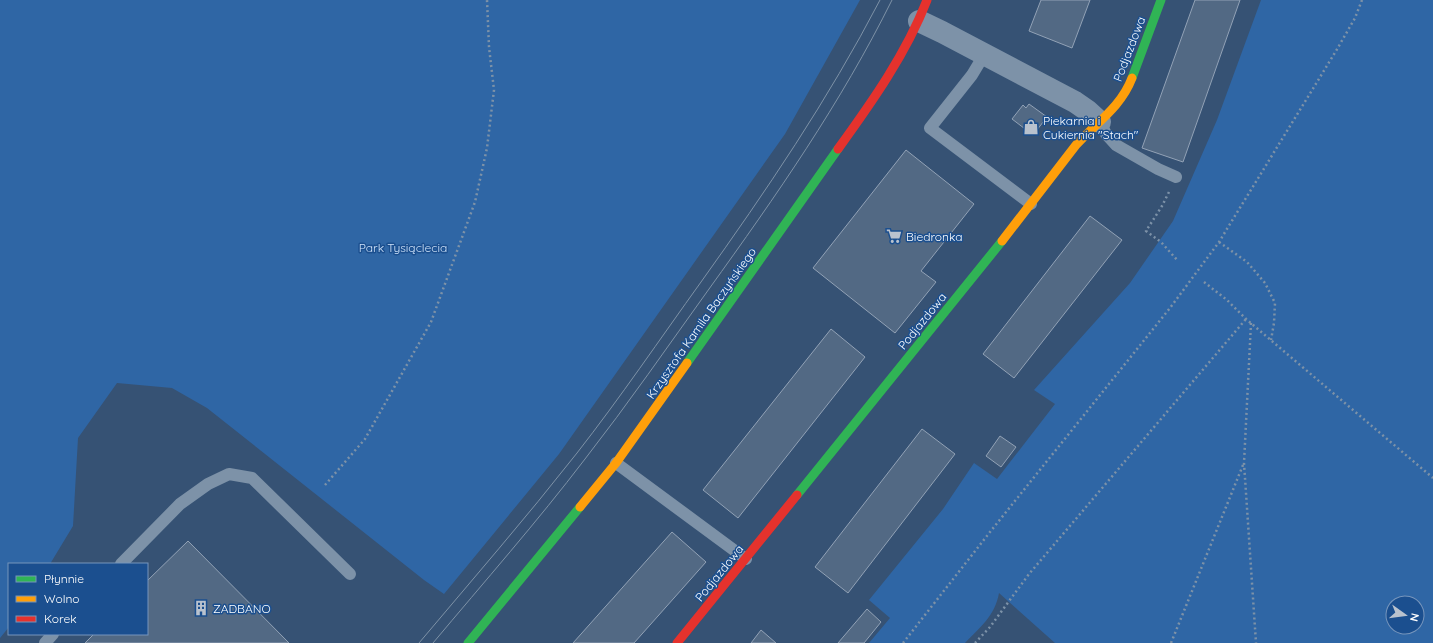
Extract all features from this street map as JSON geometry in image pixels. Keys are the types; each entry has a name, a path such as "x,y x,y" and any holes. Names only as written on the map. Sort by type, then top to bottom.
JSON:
{"street":[{"name":"Krzysztofa Kamila Baczyńskiego","path":"468,643 616,464 883,86 919,22 927,0"},
{"name":"Podjazdowa","path":"677,643 746,560 1076,145 1121,100 1131,82 1161,0"},
{"path":"919,22 942,32 1074,102 1088,111 1100,122"}],"lane":[{"path":"984,55 972,75 930,128 1030,204"},
{"path":"1100,122 1106,134 1116,145 1158,170 1176,177"},
{"path":"616,464 746,560"},
{"path":"122,563 180,504 208,484 229,474 252,478 350,574"},
{"path":"44,643 52,635"}],"path":[{"path":"324,485 365,439 431,322 475,202 487,148 494,90 489,47 487,0"},
{"path":"903,643 1170,308 1219,242 1336,52 1355,18 1362,0"},
{"path":"1176,177 1162,206 1146,231 1161,242 1178,261"},
{"path":"1219,242 1247,262 1265,283 1274,303 1274,323 1271,340"},
{"path":"1204,282 1227,300 1246,319 1433,478"},
{"path":"975,643 990,627 1029,574 1246,319"},
{"path":"1252,324 1244,463 1256,643"},
{"path":"1171,643 1244,463"}],"green space":[{"name":"Park Tysiąclecia","path":"0,0 860,0 785,134 559,454 444,594 424,580 207,408 172,388 117,383 78,438 73,526 51,563 8,563 8,628 0,638"},
{"path":"1261,0 1433,0 1433,643 1055,643 999,593 994,608 986,621 965,643 869,643 890,618 869,600 943,509 974,463 997,479 1055,404 1034,390 1130,283 1173,221 1217,120"}],"building":[{"path":"1041,0 1090,0 1072,48 1029,31"},
{"path":"1195,0 1240,0 1183,162 1142,148"},
{"name":"Piekarnia i Cukiernia \"Stach\"","path":"1029,104 1047,117 1033,135 1012,119 1023,105 1026,108"},
{"name":"Biedronka","path":"906,150 974,204 921,271 936,282 895,333 813,268"},
{"path":"1090,216 1122,240 1014,378 983,354"},
{"path":"831,329 865,357 738,518 703,490"},
{"path":"922,429 955,454 848,593 815,567"},
{"path":"1000,436 1016,447 1001,467 986,456"},
{"path":"672,532 706,562 634,643 573,643"},
{"name":"ZADBANO","path":"188,541 289,643 85,643 93,635 148,635 148,580"},
{"path":"867,609 881,622 864,643 838,643"},
{"path":"761,630 776,643 751,643"}],"tram line":[{"path":"419,643 558,477 640,368 749,214 818,109 880,0"},
{"path":"433,643 529,529 585,459 734,254 783,184 829,112 851,76 892,0"}],"traffic: fast":[{"path":"1132,78 1161,0"},
{"path":"687,363 838,149"},
{"path":"797,495 1002,241"},
{"path":"468,643 580,507"}],"traffic: slow":[{"path":"1002,241 1076,145 1115,106 1132,78"},
{"path":"580,507 616,463 687,363"}],"traffic: jam":[{"path":"838,149 876,95 899,58 919,20 927,0"},
{"path":"677,643 797,495"}],"place":[{"name":"Piekarnia i Cukiernia \"Stach\"","path":"1031,127"},
{"name":"Biedronka","path":"894,236"},
{"name":"ZADBANO","path":"201,608"}]}
